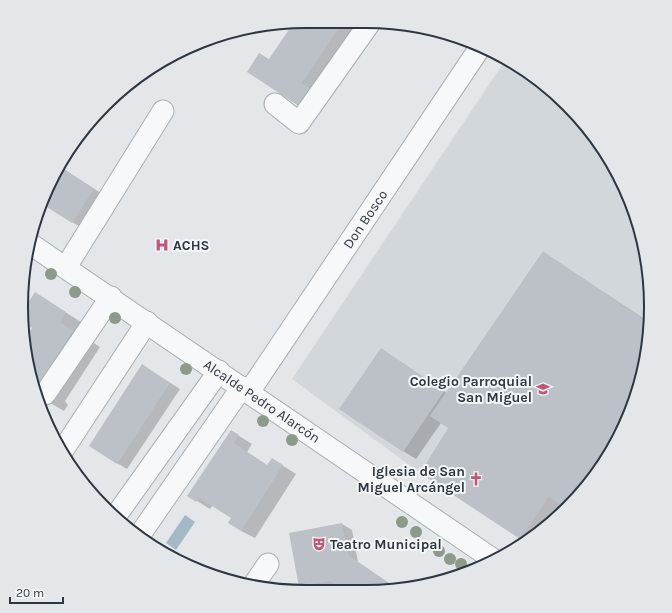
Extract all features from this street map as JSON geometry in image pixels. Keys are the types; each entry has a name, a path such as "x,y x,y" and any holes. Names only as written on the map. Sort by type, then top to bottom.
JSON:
{"street":[{"path":"275,104 299,123 366,28"},
{"name":"Don Bosco","path":"143,531 245,389 477,51"},
{"path":"66,267 163,111"},
{"name":"Alcalde Pedro Alarcón","path":"34,246 111,297 489,556"},
{"path":"45,394 111,297"},
{"path":"65,446 147,322"},
{"path":"118,511 219,371"},
{"path":"257,581 268,564"}],"shaded area":[{"path":"503,64 549,97 575,123 607,167 623,200 635,234 642,270 643,319 543,251 430,416 448,428 420,473 292,379"}],"water":[{"path":"185,515 195,522 176,550 166,543"}],"building":[{"path":"339,28 302,83 311,89 300,107 247,72 259,53 269,59 289,29"},
{"path":"64,169 94,189 72,223 47,207"},
{"name":"Colegio Parroquial San Miguel","path":"543,251 643,319 642,343 635,379 623,413 607,446 575,490 560,505 549,497 519,539 420,473 448,428 430,416"},
{"path":"35,292 66,312 60,322 73,331 39,384 30,343 29,332 32,328 29,326 28,302"},
{"path":"381,348 444,391 403,452 339,409"},
{"path":"142,364 170,383 117,464 89,446"},
{"path":"231,430 239,435 234,443 267,465 272,458 283,465 241,531 228,523 231,518 199,498 196,502 187,496"},
{"name":"Teatro Municipal","path":"342,523 348,555 389,584 336,585 330,581 309,585 299,585 289,533"}],"place":[{"name":"ACHS","path":"162,245"},
{"name":"Colegio Parroquial San Miguel","path":"543,389"},
{"name":"Iglesia de San Miguel Arcángel","path":"476,479"},
{"name":"Teatro Municipal","path":"319,544"}]}
